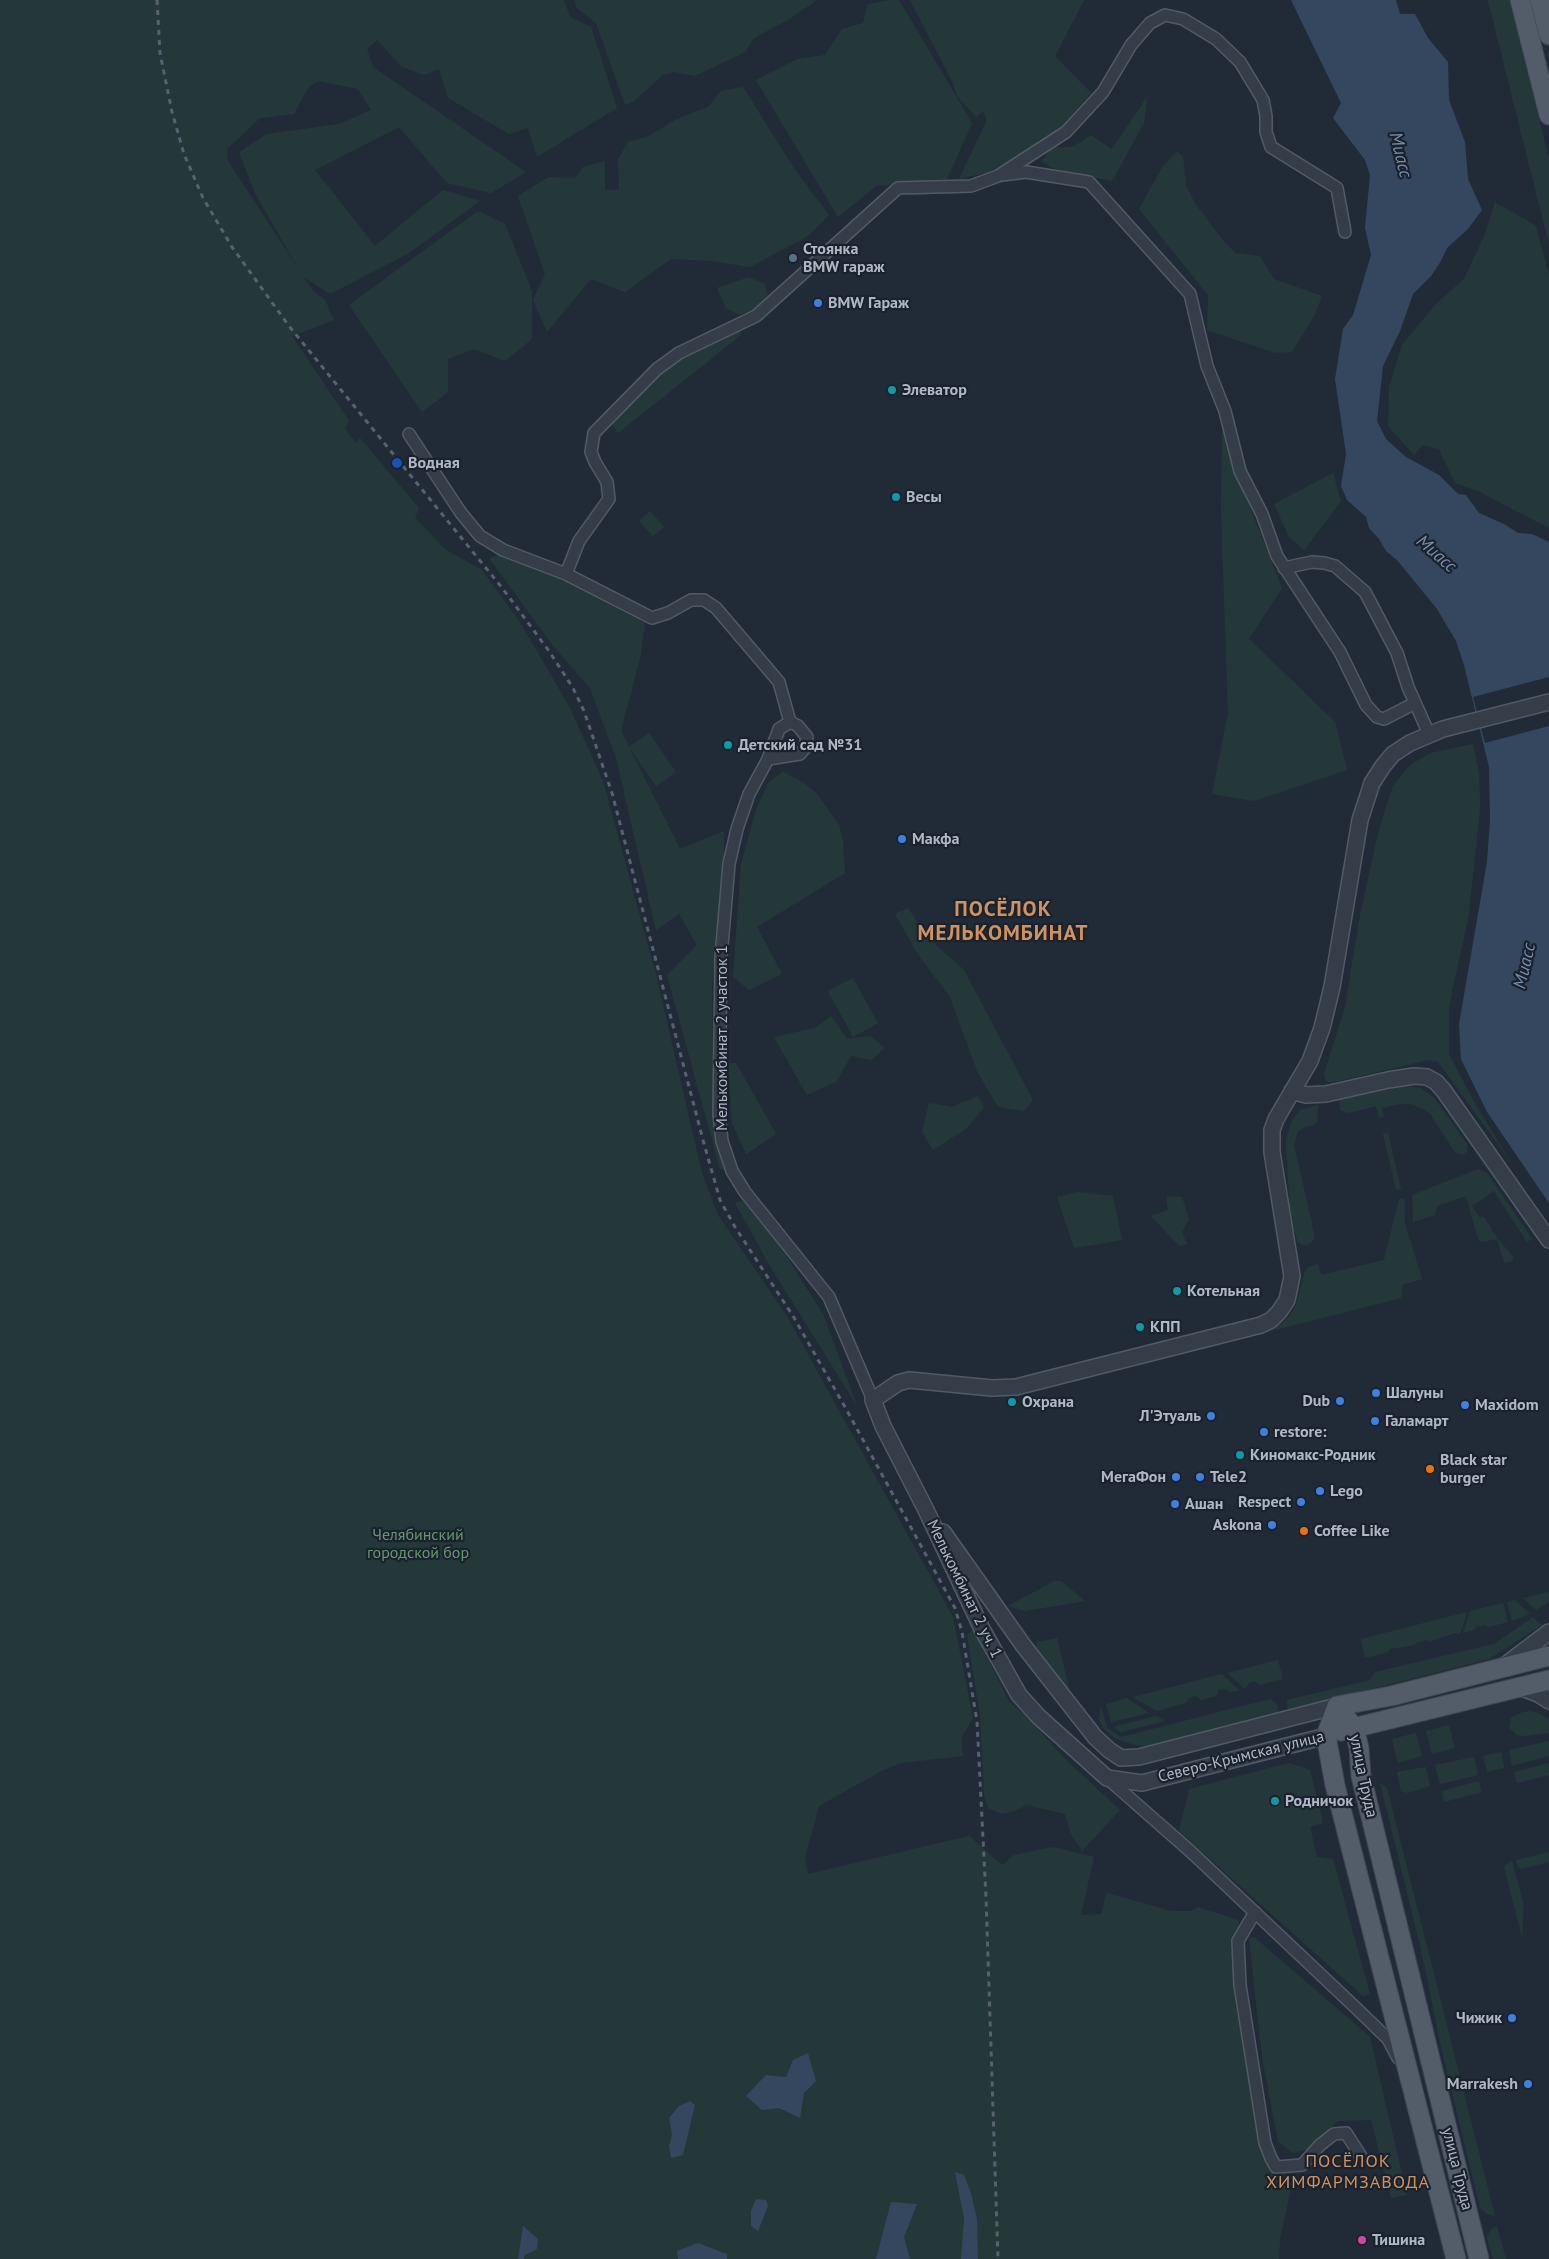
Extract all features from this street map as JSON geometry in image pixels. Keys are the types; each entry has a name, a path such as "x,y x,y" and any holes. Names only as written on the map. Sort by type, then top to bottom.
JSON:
{"main road":[{"path":"1520,0 1549,115"},
{"path":"1540,0 1549,35"},
{"name":"Северо-Крымская улица","path":"1337,1706 1391,1696 1549,1656"},
{"name":"Северо-Крымская улица","path":"1326,1736 1549,1680"},
{"name":"улица Труда","path":"1337,1706 1354,1728 1359,1748 1361,1776 1479,2259"},
{"name":"улица Труда","path":"1337,1706 1326,1736 1335,1785 1456,2259"}],"street":[{"path":"998,176 1066,132 1103,92 1130,45 1150,23 1165,15 1183,19 1216,39 1240,62 1262,100 1266,116 1266,132 1271,147 1337,188 1345,232"},
{"path":"566,574 579,541 609,499 607,482 591,452 591,442 594,433 657,369 678,353 756,316 898,188 971,186 998,176 1026,172 1089,182 1190,294 1207,366 1225,411 1240,471 1262,514 1277,556 1340,652 1366,705 1377,717 1384,718 1415,703"},
{"path":"410,434 461,513 480,536 503,550 566,574 652,618 668,613 691,600 704,600 716,608 779,682 790,722 798,726 806,734 805,748 800,754 768,759"},
{"path":"1284,568 1312,562 1335,566 1365,592 1397,653 1415,703 1430,734"},
{"path":"873,1400 898,1383 909,1380 992,1388 1016,1387 1252,1327 1271,1320 1279,1312 1287,1300 1292,1276 1270,1139 1276,1119 1310,1061 1322,1028 1332,987 1360,820 1370,789 1382,766 1393,754 1410,743 1430,734 1549,702"},
{"name":"Мелькомбинат 2 участок 1","path":"790,722 779,730 768,759 749,794 737,829 727,881 721,967 719,1114 722,1141 732,1171 745,1192 829,1297 883,1426 926,1510"},
{"path":"1292,1091 1306,1095 1326,1094 1414,1076 1427,1077 1436,1082 1549,1240"},
{"name":"Мелькомбинат 2 уч. 1","path":"926,1510 958,1551 1023,1645 1095,1737 1108,1750"},
{"name":"Мелькомбинат 2 уч. 1","path":"926,1510 982,1630 1019,1695 1039,1717 1106,1778"},
{"path":"1501,1668 1549,1632"},
{"path":"1520,1687 1538,1694 1549,1701"},
{"name":"Северо-Крымская улица","path":"1108,1750 1121,1758 1139,1757 1337,1706"},
{"name":"Северо-Крымская улица","path":"1106,1778 1142,1783 1326,1736"},
{"path":"1106,1778 1255,1912 1388,2039 1412,2084"},
{"path":"1255,1912 1238,1941 1240,1976 1265,2143 1270,2158 1276,2167 1302,2165 1320,2145 1334,2134 1346,2133 1362,2158"}],"green space":[{"name":"Челябинский городской бор","path":"0,0 564,0 570,17 591,27 617,108 537,157 528,128 509,134 448,98 439,69 424,75 402,67 377,40 367,49 373,67 526,172 491,193 447,183 399,127 315,170 375,246 443,190 480,201 409,253 330,294 304,277 312,290 325,300 334,320 292,336 349,421 345,429 356,443 360,438 419,508 415,518 446,550 482,570 519,621 569,706 603,781 656,975 702,1173 718,1215 788,1318 953,1617 973,1718 961,1738 963,1756 901,1763 883,1770 819,1806 805,1857 808,1874 969,1836 1002,1865 1014,1855 1053,1847 1094,1857 1081,1915 1101,1914 1107,1893 1171,1911 1191,1911 1198,1907 1238,1920 1266,2159 1291,2188 1280,2239 1279,2259 0,2259","holes":["318,81 358,89 371,110 339,124 267,134 239,152 255,193 299,270 228,161 227,149 260,118 294,114 308,88"]},
{"path":"574,0 817,0 791,18 754,38 745,52 695,76 674,72 663,75 634,101 625,105 596,23 576,7"},
{"path":"899,0 972,123 946,181 876,186 838,217 756,80 797,59 825,55 842,29 863,23 868,4"},
{"path":"910,0 1084,0 1055,56 1091,93 1054,135 989,172 959,179 987,120 983,111 976,117 957,96 953,83"},
{"path":"1488,0 1509,0 1549,159 1549,244"},
{"path":"743,87 793,167 829,215 808,236 750,267 712,261 671,259 625,292 591,279 547,332 533,300 545,274 518,196 549,177 575,178 583,167 605,161 605,190 619,190 618,159 628,142 649,136 677,119 708,107 721,91"},
{"path":"1147,97 1144,123 1112,181 1054,169 1041,161 1054,147 1073,147 1091,135 1112,149"},
{"path":"1177,151 1183,157 1186,186 1196,205 1235,253 1260,256 1274,279 1322,296 1315,314 1292,352 1275,353 1207,330 1208,295 1139,209 1163,166"},
{"path":"1495,202 1536,226 1549,276 1549,528 1478,491 1455,483 1439,449 1423,445 1414,455 1388,426 1389,387 1402,345 1436,304 1464,279 1485,234"},
{"path":"478,211 505,224 532,291 532,339 505,361 474,349 448,359 448,392 422,412 349,305"},
{"path":"749,277 765,284 768,297 761,307 739,315 726,308 717,288"},
{"path":"740,328 741,335 618,433 609,421 676,359"},
{"path":"1222,423 1252,513 1282,588 1249,639 1335,722 1347,770 1254,801 1212,794 1228,713 1221,510"},
{"path":"1333,473 1341,501 1304,550 1289,537 1274,504"},
{"path":"650,511 664,527 653,536 639,521"},
{"path":"500,554 570,583 645,623 641,654 621,731 680,849 724,831 724,853 712,985 714,1126 727,1169 720,1169 667,975 697,945 679,914 656,930 616,758 590,688 554,647 489,558"},
{"path":"649,733 676,772 656,786 629,747"},
{"path":"1473,744 1479,773 1480,808 1469,914 1449,1006 1449,1054 1474,1102 1511,1162 1438,1062 1428,1060 1331,1083 1326,1081 1324,1074 1345,1007 1360,915 1379,829 1393,786 1410,765 1431,753"},
{"path":"783,772 803,782 817,794 839,825 843,840 845,873 757,927 782,974 749,990 733,977 741,865 756,809 769,782"},
{"path":"908,908 927,937 964,970 1033,1100 1024,1111 998,1107 977,1071 950,997 917,953 895,914"},
{"path":"853,978 878,1023 853,1037 828,991"},
{"path":"831,1016 847,1039 870,1036 885,1048 871,1060 851,1056 837,1081 807,1095 774,1037 815,1028"},
{"path":"728,1063 736,1063 776,1134 746,1154 732,1123"},
{"path":"1398,1085 1421,1088 1435,1099 1467,1144 1467,1152 1462,1155 1455,1152 1430,1114 1411,1104 1400,1104 1382,1108 1384,1117 1379,1118 1376,1106 1348,1113 1340,1110 1339,1098"},
{"path":"978,1096 984,1107 967,1128 933,1150 922,1132 929,1103 952,1107"},
{"path":"1318,1105 1317,1122 1315,1125 1304,1127 1298,1132 1294,1145 1314,1233 1313,1241 1306,1246 1298,1243 1290,1215 1286,1140 1292,1120 1300,1110"},
{"path":"1388,1133 1401,1189 1396,1190 1383,1134"},
{"path":"1478,1169 1487,1173 1532,1239 1527,1242 1494,1191 1472,1206 1480,1218 1483,1216 1492,1228 1491,1230 1513,1257 1513,1261 1504,1263 1497,1239 1482,1242 1478,1239 1466,1196 1437,1206 1435,1215 1413,1222 1412,1195"},
{"path":"1078,1192 1113,1196 1122,1240 1074,1248 1057,1197"},
{"path":"1166,1196 1182,1197 1189,1219 1182,1232 1187,1244 1179,1246 1151,1216 1168,1210"},
{"path":"1404,1198 1405,1223 1422,1279 1402,1285 1401,1298 1271,1331 1288,1318 1296,1305 1305,1271 1308,1267 1318,1264 1321,1275 1384,1260 1399,1199"},
{"path":"745,1200 781,1248 823,1314 857,1406 770,1266 735,1203"},
{"path":"1054,1581 1061,1581 1085,1601 1025,1611 1008,1606"},
{"path":"1549,1592 1549,1602 1536,1610 1523,1598"},
{"path":"1515,1600 1530,1614 1512,1621 1507,1602"},
{"path":"1503,1603 1508,1622 1488,1627 1485,1625 1476,1627 1474,1630 1463,1633 1470,1611"},
{"path":"1467,1612 1460,1634 1455,1633 1429,1642 1426,1640 1417,1642 1415,1645 1390,1649 1388,1652 1365,1658 1361,1639"},
{"path":"1533,1617 1542,1625 1489,1659 1288,1710 1287,1700 1370,1680 1375,1672 1494,1644"},
{"path":"973,1630 1009,1702 1024,1714 1067,1761 1120,1810 1082,1851 1070,1832 1065,1814 1026,1805 1015,1811 1002,1814 988,1808 984,1794 980,1716 967,1635"},
{"path":"1057,1638 1068,1689 1040,1655 1036,1646 1038,1639 1039,1642"},
{"path":"1278,1660 1283,1679 1260,1685 1254,1681 1249,1683 1245,1689 1227,1673"},
{"path":"1222,1674 1239,1690 1231,1692 1226,1689 1219,1690 1216,1696 1201,1700 1195,1696 1189,1698 1186,1703 1157,1711 1133,1697"},
{"path":"1127,1698 1149,1713 1111,1722 1106,1704"},
{"path":"1270,1699 1276,1703 1279,1712 1146,1746 1135,1745 1116,1739 1104,1729 1099,1719 1101,1705 1107,1728 1121,1737"},
{"path":"1529,1711 1549,1719 1549,1733 1524,1736 1517,1735 1509,1728 1511,1718"},
{"path":"1156,1716 1165,1721 1121,1732 1113,1727"},
{"path":"1449,1725 1455,1748 1432,1754 1426,1731"},
{"path":"1416,1733 1422,1756 1398,1763 1392,1739"},
{"path":"1549,1741 1549,1756 1512,1766 1509,1750"},
{"path":"1501,1752 1504,1768 1487,1772 1483,1756"},
{"path":"1474,1757 1478,1775 1440,1784 1435,1765"},
{"path":"1289,1763 1310,1770 1323,1823 1310,1827 1317,1857 1333,1859 1370,1994 1363,1996 1179,1831 1189,1789"},
{"path":"1549,1763 1549,1775 1517,1783 1514,1772"},
{"path":"1426,1767 1430,1786 1407,1793 1401,1791 1397,1772"},
{"path":"1479,1781 1482,1792 1444,1802 1442,1791"},
{"path":"1380,1783 1387,1788 1495,2216 1487,2214 1480,2208 1442,2051 1421,1949"},
{"path":"1549,1852 1549,1862 1521,1869 1518,1867 1516,1860"},
{"path":"1512,1861 1524,1906 1522,1937 1504,1866"},
{"path":"1254,1937 1370,2037 1407,2195 1391,2198 1371,2120 1338,2121 1308,2149 1292,2153 1278,2141 1262,2057 1249,1938"},
{"path":"1497,2226 1506,2259 1493,2259 1487,2237 1491,2229"}],"water":[{"name":"Миасс","path":"1291,0 1396,0 1400,14 1415,14 1428,38 1448,62 1449,100 1465,142 1468,179 1482,210 1468,229 1447,248 1431,276 1413,294 1400,331 1383,366 1377,421 1386,439 1406,457 1439,475 1458,494 1466,495 1479,513 1504,524 1518,533 1532,534 1549,542 1549,1203 1487,1112 1461,1059 1459,1024 1487,862 1490,820 1489,767 1464,665 1456,641 1437,609 1397,560 1386,551 1379,539 1369,528 1366,517 1347,500 1341,486 1346,454 1335,379 1343,329 1353,315 1371,255 1365,228 1370,175 1365,160 1333,118 1341,103"},
{"path":"808,2053 816,2081 804,2093 800,2118 779,2108 762,2110 746,2096 766,2075 786,2077 793,2060"},
{"path":"690,2101 695,2105 683,2155 671,2158 669,2146 672,2135 669,2118 679,2106"},
{"path":"955,2172 964,2175 971,2193 977,2219 978,2259 961,2259 964,2218"},
{"path":"756,2199 766,2200 768,2206 758,2231 751,2226 751,2211"},
{"path":"891,2202 917,2204 904,2237 910,2259 876,2259"},
{"path":"523,2226 538,2239 537,2249 525,2255 524,2259 518,2259"},
{"path":"698,2243 727,2254 727,2259 678,2259 677,2251"}],"pier":[{"path":"1549,677 1549,726 1485,743 1473,697"}],"railway":[{"path":"157,0 160,53 172,112 184,154 203,198 232,247 289,326 503,589 549,651 573,688 584,711 612,793 720,1200 735,1227 793,1316 955,1608 962,1632 977,1721 986,1897 998,2259"}],"place":[{"name":"Стоянка BMW гараж","path":"793,258"},
{"name":"BMW Гараж","path":"818,303"},
{"name":"Элеватор","path":"892,390"},
{"name":"Водная","path":"397,463"},
{"name":"Весы","path":"896,497"},
{"name":"Детский сад №31","path":"728,745"},
{"name":"Макфа","path":"902,839"},
{"name":"Котельная","path":"1177,1291"},
{"name":"КПП","path":"1140,1327"},
{"name":"Шалуны","path":"1376,1393"},
{"name":"Dub","path":"1340,1401"},
{"name":"Охрана","path":"1012,1402"},
{"name":"Maxidom","path":"1465,1405"},
{"name":"Л'Этуаль","path":"1211,1416"},
{"name":"Галамарт","path":"1375,1421"},
{"name":"restore:","path":"1264,1432"},
{"name":"Киномакс-Родник","path":"1240,1455"},
{"name":"Black star burger","path":"1430,1469"},
{"name":"МегаФон","path":"1176,1477"},
{"name":"Tele2","path":"1200,1477"},
{"name":"Lego","path":"1320,1491"},
{"name":"Respect","path":"1301,1502"},
{"name":"Ашан","path":"1175,1504"},
{"name":"Askona","path":"1272,1525"},
{"name":"Coffee Like","path":"1304,1531"},
{"name":"Родничок","path":"1275,1801"},
{"name":"Чижик","path":"1512,2018"},
{"name":"Marrakesh","path":"1528,2084"},
{"name":"Тишина","path":"1362,2240"}],"district":[{"name":"ПОСЁЛОК МЕЛЬКОМБИНАТ","path":"1003,922"},
{"name":"ПОСЁЛОК ХИМФАРМЗАВОДА","path":"1348,2172"}]}
